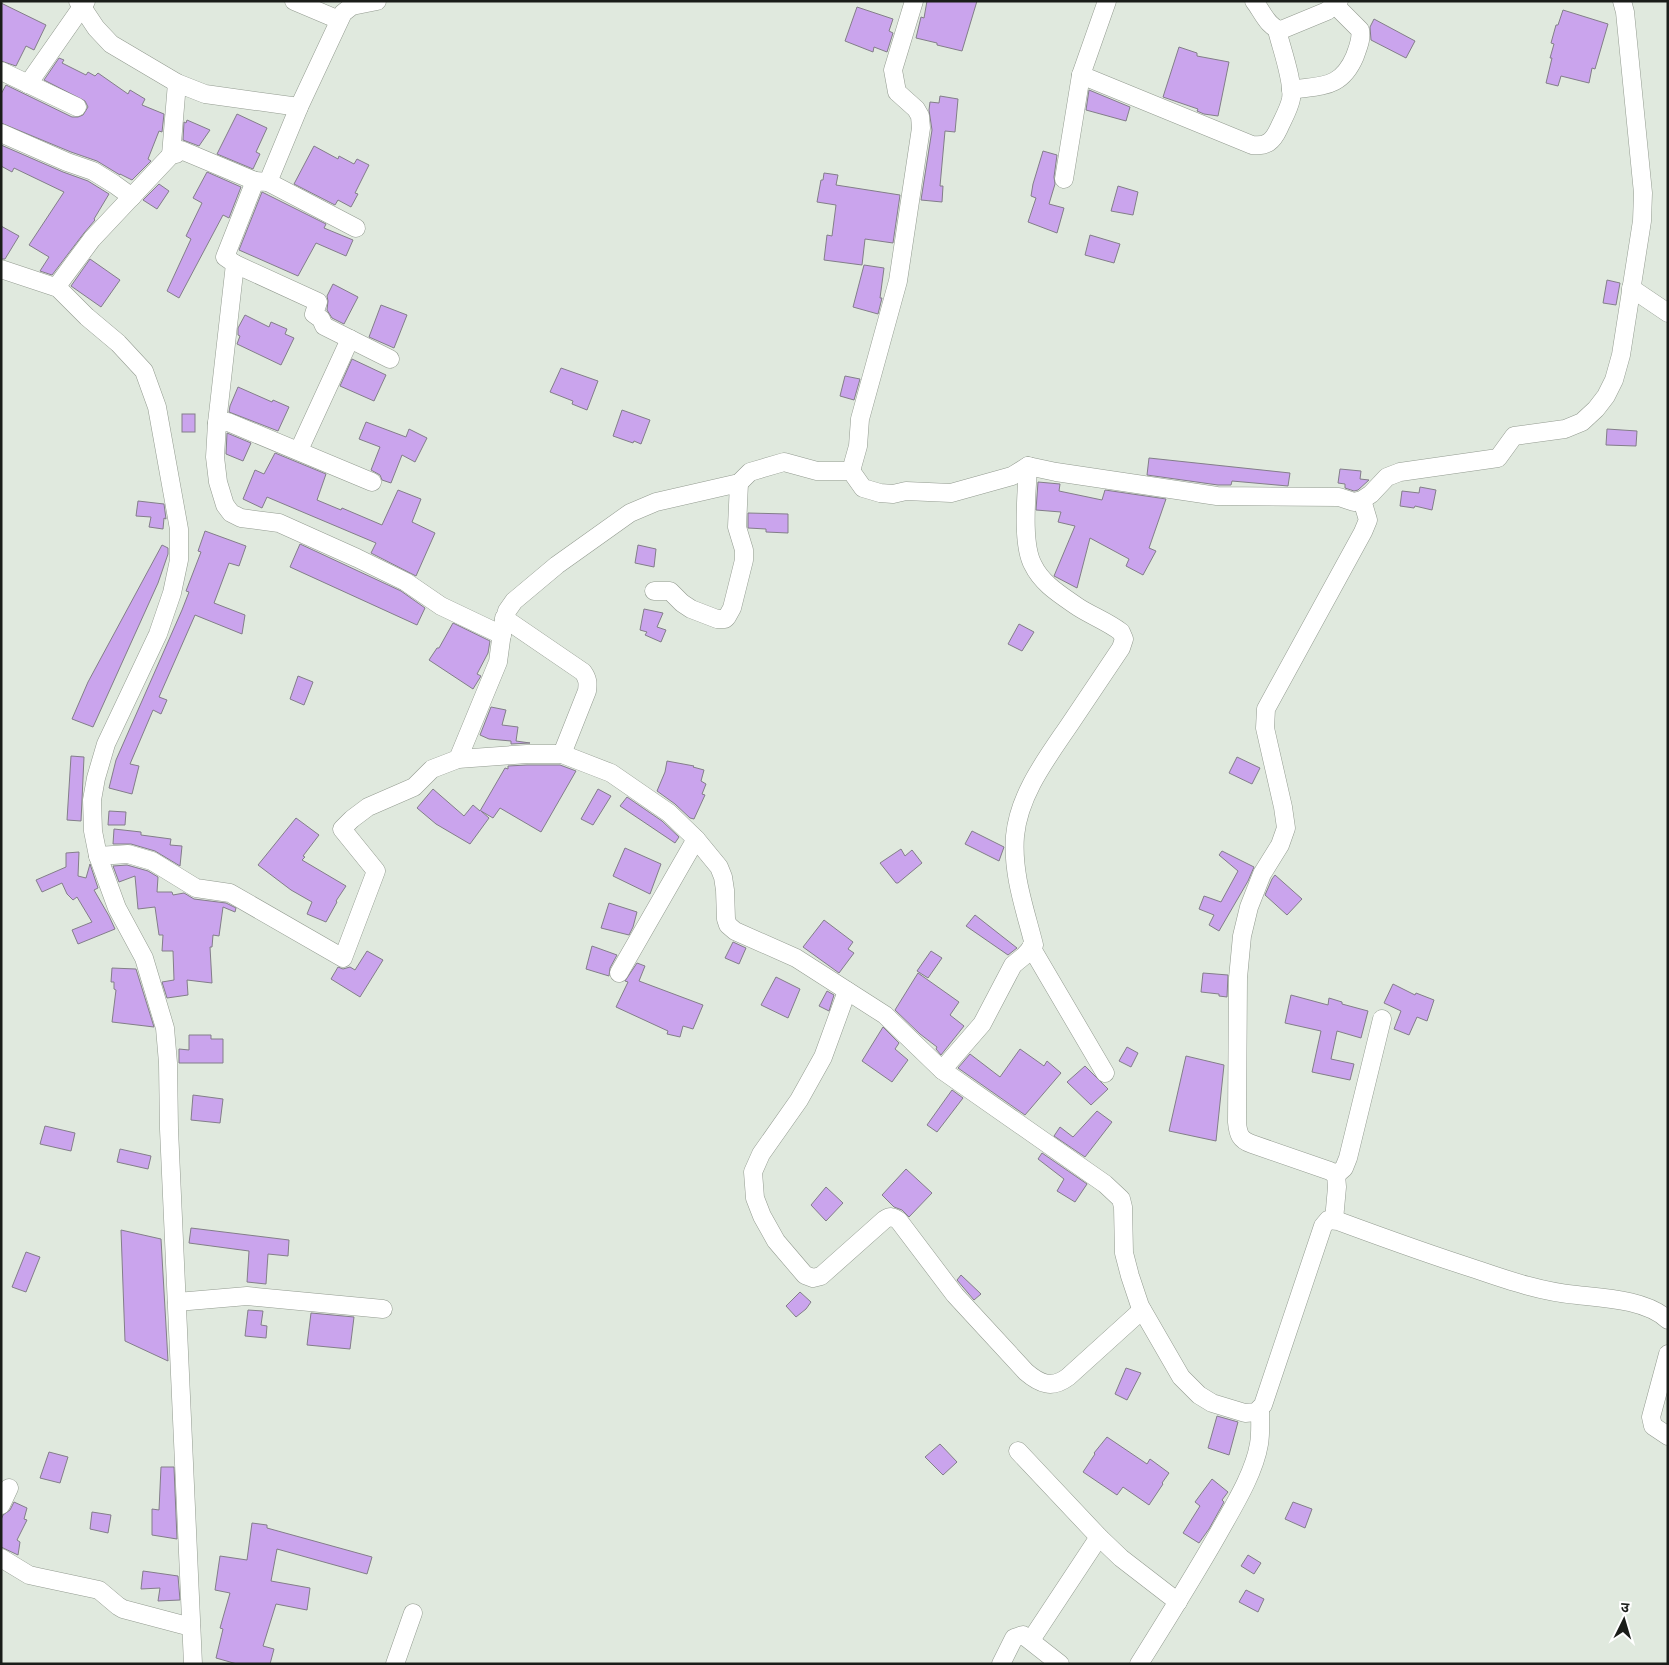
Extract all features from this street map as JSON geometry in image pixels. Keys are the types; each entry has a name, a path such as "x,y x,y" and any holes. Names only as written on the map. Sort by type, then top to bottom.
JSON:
{"street":[{"path":"294,1 339,20"},
{"path":"377,1 352,6 343,13 225,257 235,264 318,302 314,314 321,319 324,326 390,359"},
{"path":"851,471 858,446 860,419 898,281 921,128 920,116 916,109 897,92 893,70 914,1"},
{"path":"1064,179 1081,75 1107,1"},
{"path":"1081,75 1252,145 1258,146 1270,143 1290,102 1291,90 1277,30 1270,24 1254,1"},
{"path":"851,471 863,488 880,493 894,494 906,491 951,493 1012,476 1028,466 1217,496 1339,497 1354,502 1362,500 1371,494 1387,477 1400,472 1498,458 1514,436 1551,432 1582,422 1606,396 1614,380 1621,356 1642,221 1643,193 1625,12 1622,1"},
{"path":"28,84 82,3 96,28 111,44 177,83 205,94 298,107"},
{"path":"1277,30 1327,11 1337,3 1360,30 1359,45 1351,65 1342,78 1333,83 1291,90"},
{"path":"1,71 77,107"},
{"path":"171,155 177,83"},
{"path":"1,133 67,162 93,171 132,197"},
{"path":"58,288 60,282 92,239 171,155 181,150 262,182 356,228"},
{"path":"235,264 217,423 215,457 218,482 225,505 231,513 241,518 279,523 406,582 441,606 464,618 503,626 583,672 588,681 587,691 562,754"},
{"path":"1,269 58,288 87,317 118,343 144,371 157,408 179,529 179,560 172,593 158,634 106,744 92,800 98,856 117,908 144,958 165,1028 193,1664"},
{"path":"1631,288 1668,314"},
{"path":"300,450 350,339"},
{"path":"217,423 228,422 300,450 372,482"},
{"path":"458,759 498,662 507,610 514,601 557,565 630,513 656,502 740,483 750,472 784,462 817,471 851,471"},
{"path":"942,1070 982,1024 1013,965 1034,944 1022,904 1015,854 1017,824 1022,807 1038,773 1121,648 1124,639 1122,632 1080,608 1052,589 1033,566 1029,557 1027,538 1028,466"},
{"path":"654,591 670,591 686,607 711,618 721,620 727,617 732,608 744,554 737,527 740,483"},
{"path":"1336,1175 1330,1171 1246,1142 1239,1134 1237,1122 1238,971 1242,936 1250,907 1265,867 1280,845 1286,828 1265,728 1266,710 1363,532 1367,516 1362,500"},
{"path":"98,856 128,854 152,861 196,888 230,893 343,958 376,871 342,829 368,807 414,787 432,769 458,759 527,754 562,754 611,773 669,813 696,839 719,867 725,890 726,919 728,925 734,931 796,958 885,1014 942,1070 1118,1195 1123,1207 1126,1263 1142,1310 1182,1377 1199,1395 1212,1403 1245,1413 1260,1410"},
{"path":"619,973 696,839"},
{"path":"1031,947 1106,1073"},
{"path":"847,991 823,1057 799,1100 761,1154 753,1172 755,1198 762,1216 776,1240 805,1274 813,1278 821,1276 884,1220 895,1218 955,1295 1026,1372 1048,1384 1061,1382 1068,1377 1142,1310"},
{"path":"1336,1175 1344,1168 1348,1158 1382,1019"},
{"path":"1334,1220 1337,1187 1336,1175"},
{"path":"1139,1664 1178,1602 1230,1512 1248,1475 1259,1445 1261,1430 1260,1410 1323,1226 1328,1220 1334,1220 1435,1257 1556,1293 1596,1297 1644,1306 1660,1313 1668,1320"},
{"path":"177,1302 247,1296 383,1309"},
{"path":"1668,1354 1651,1417 1653,1426 1668,1436"},
{"path":"1018,1451 1121,1558 1178,1602"},
{"path":"1,1505 9,1488"},
{"path":"1031,1640 1099,1537"},
{"path":"1,1558 30,1574 99,1590 123,1609 191,1627"},
{"path":"395,1664 413,1613"},
{"path":"1001,1664 1014,1638 1023,1635 1060,1664"}],"building":[{"path":"927,1 977,1 962,51 916,38 921,17 924,18"},
{"path":"1,3 46,25 34,50 26,46 16,66 1,61"},
{"path":"857,7 893,19 889,31 893,33 887,52 874,47 873,52 845,41"},
{"path":"1563,10 1608,24 1595,69 1592,68 1589,83 1561,76 1558,86 1546,83 1554,44 1551,43"},
{"path":"1374,19 1415,41 1406,58 1371,40 1370,27"},
{"path":"1179,47 1197,53 1197,56 1229,62 1218,116 1204,114 1197,111 1198,109 1163,97"},
{"path":"59,58 64,60 62,63 86,75 88,72 95,76 98,73 128,94 130,90 145,99 142,105 164,114 162,132 159,131 148,159 151,161 132,180 97,161 1,123 1,94 6,85 72,117 83,115 88,107 85,101 44,80"},
{"path":"1089,90 1130,107 1126,121 1086,110"},
{"path":"940,96 958,99 955,132 945,131 940,186 943,186 942,202 921,200 932,130 929,110 930,102 939,103"},
{"path":"237,114 267,128 256,152 260,154 253,169 217,154"},
{"path":"187,120 210,130 199,146 183,140 184,122 186,123"},
{"path":"1,145 88,181 109,194 95,220 52,275 40,271 49,257 29,245 64,192 14,168 12,172 1,166"},
{"path":"314,146 338,159 339,156 354,164 357,159 369,165 355,193 358,194 351,207 338,200 335,205 294,184"},
{"path":"1043,151 1057,155 1055,184 1049,204 1064,208 1057,233 1028,222 1036,198 1031,196 1033,184"},
{"path":"207,172 241,187 229,218 223,215 179,298 167,291 191,239 186,236 202,203 193,198"},
{"path":"824,173 838,175 836,185 900,195 893,243 865,239 862,265 824,260 827,235 832,236 836,205 817,202"},
{"path":"159,184 169,191 157,209 143,200"},
{"path":"1118,186 1138,192 1133,215 1111,211"},
{"path":"262,192 326,224 324,228 353,240 346,256 316,243 298,276 239,250"},
{"path":"1,226 19,236 5,259 1,259"},
{"path":"1090,235 1120,244 1114,263 1085,255"},
{"path":"90,259 120,280 101,307 71,286"},
{"path":"864,265 884,268 880,298 882,298 878,314 853,307"},
{"path":"1607,280 1620,283 1616,305 1603,303"},
{"path":"333,284 358,297 344,324 332,318 327,310 327,296"},
{"path":"381,305 407,315 394,348 369,337"},
{"path":"245,315 269,327 271,322 287,329 285,334 294,338 281,365 237,344 240,336 238,335 238,328"},
{"path":"352,359 386,375 374,401 340,386"},
{"path":"561,368 598,381 587,410 572,404 573,401 550,392"},
{"path":"845,376 860,379 854,400 840,396"},
{"path":"238,387 272,402 273,400 289,407 278,431 229,412"},
{"path":"622,410 650,420 641,444 613,436"},
{"path":"182,414 195,414 195,432 182,432"},
{"path":"366,422 406,437 409,429 427,438 415,462 402,455 391,483 382,480 380,475 371,470 380,447 359,439"},
{"path":"1607,429 1637,431 1636,446 1606,445"},
{"path":"227,433 251,443 243,461 226,454"},
{"path":"275,453 326,474 317,500 341,510 342,508 382,525 398,490 421,499 412,522 435,533 416,576 371,553 376,543 267,497 262,508 243,499 255,470 264,474"},
{"path":"1149,458 1290,473 1288,486 1232,481 1231,485 1218,485 1147,475"},
{"path":"1340,469 1361,471 1360,479 1369,480 1358,490 1354,491 1345,488 1345,484 1338,483"},
{"path":"1038,482 1060,484 1059,491 1102,500 1105,490 1166,499 1149,548 1156,551 1143,575 1126,566 1129,559 1090,538 1077,588 1054,576 1075,526 1058,522 1061,512 1036,510"},
{"path":"1420,487 1436,490 1432,510 1415,506 1414,508 1400,506 1402,491 1419,493"},
{"path":"138,501 164,504 166,519 164,518 163,529 149,527 151,517 136,516"},
{"path":"748,513 788,514 788,533 766,532 766,529 748,528"},
{"path":"205,531 246,546 239,566 229,563 214,603 245,615 242,634 195,615 159,697 167,700 161,714 153,710 130,764 139,766 132,794 109,788 116,760 189,592 186,591 201,552 198,551"},
{"path":"300,544 401,591 425,608 417,625 290,567"},
{"path":"162,545 168,548 168,554 158,583 93,727 72,719 88,682"},
{"path":"638,545 656,549 654,567 635,563"},
{"path":"644,609 663,613 657,627 666,630 661,642 645,635 647,632 640,630"},
{"path":"453,623 490,641 488,653 477,674 481,676 473,689 429,660 437,648 439,648"},
{"path":"1019,624 1034,632 1022,651 1008,644"},
{"path":"298,676 313,682 304,705 290,699"},
{"path":"491,707 506,710 502,725 518,727 516,741 530,743 511,744 511,741 489,739 480,735"},
{"path":"71,756 84,757 81,821 67,820"},
{"path":"1237,757 1260,768 1252,784 1229,773"},
{"path":"667,761 694,766 704,770 701,781 706,784 702,794 705,795 694,819 690,818 657,791 665,772"},
{"path":"560,765 576,771 541,832 500,808 493,818 481,811 489,818 470,844 436,824 417,808 433,789 464,816 473,805 480,811 505,768 508,769 508,766"},
{"path":"598,789 611,796 593,825 581,819"},
{"path":"627,797 662,821 679,837 675,843 620,806"},
{"path":"109,811 126,812 125,825 108,825"},
{"path":"296,818 319,835 302,860 346,886 326,922 307,914 312,902 291,890 258,865"},
{"path":"114,829 141,832 141,835 171,839 170,845 182,846 180,866 155,851 131,844 113,844"},
{"path":"972,831 1004,847 999,861 965,844"},
{"path":"625,848 661,864 650,894 613,876"},
{"path":"901,849 905,856 912,850 922,863 896,883 880,863"},
{"path":"1222,851 1254,867 1219,931 1209,925 1214,915 1199,909 1204,896 1221,902 1238,871 1219,855"},
{"path":"79,852 78,876 86,878 90,864 98,888 94,890 115,929 78,944 72,930 92,922 77,897 73,900 67,894 62,883 42,892 36,880 66,867 66,853"},
{"path":"127,865 148,871 158,877 157,892 172,892 173,895 184,893 194,899 226,903 236,908 235,912 223,907 219,936 213,935 212,947 210,947 212,983 187,980 188,995 167,998 162,982 174,980 173,951 162,951 163,935 159,935 155,907 138,909 135,876 119,882 113,866"},
{"path":"1275,875 1302,899 1287,915 1265,895"},
{"path":"609,903 637,912 629,935 601,928"},
{"path":"975,915 1017,948 1008,955 966,926"},
{"path":"824,920 853,942 848,949 854,953 839,973 803,947"},
{"path":"733,942 746,948 739,964 725,958"},
{"path":"592,946 617,955 610,968 609,976 586,969"},
{"path":"367,951 383,960 360,997 331,979 338,967 343,969 350,967 355,970"},
{"path":"931,951 942,958 928,978 917,971"},
{"path":"637,963 645,966 639,981 703,1005 693,1029 683,1026 680,1037 667,1034 668,1031 616,1007 628,982 625,981"},
{"path":"112,968 136,969 154,1027 112,1022 116,990 114,989 114,982 111,982"},
{"path":"918,973 959,1002 950,1015 964,1026 941,1055 936,1049 937,1047 895,1010"},
{"path":"1203,973 1228,975 1227,997 1201,992"},
{"path":"776,977 800,989 788,1018 761,1005"},
{"path":"1393,984 1415,995 1416,993 1434,1000 1427,1021 1417,1017 1409,1035 1394,1029 1401,1011 1384,1003"},
{"path":"827,991 834,995 829,1011 819,1006"},
{"path":"1291,995 1328,1005 1329,998 1342,1002 1342,1004 1368,1011 1361,1038 1337,1031 1331,1059 1354,1064 1350,1080 1312,1072 1321,1031 1285,1023"},
{"path":"883,1027 899,1043 895,1049 908,1060 892,1082 862,1061"},
{"path":"189,1035 211,1035 211,1039 223,1039 223,1063 179,1063 179,1049 189,1050"},
{"path":"1127,1047 1138,1053 1131,1067 1119,1061"},
{"path":"1020,1049 1044,1066 1047,1061 1061,1073 1025,1115 958,1068 970,1054 1000,1077"},
{"path":"1186,1056 1224,1065 1216,1141 1169,1131"},
{"path":"1085,1066 1108,1089 1091,1105 1067,1082"},
{"path":"952,1090 963,1098 937,1132 927,1125"},
{"path":"193,1095 223,1099 220,1123 191,1120"},
{"path":"1097,1111 1112,1122 1085,1157 1054,1136 1060,1127 1073,1137"},
{"path":"45,1126 75,1133 71,1151 40,1144"},
{"path":"120,1149 151,1156 148,1169 117,1162"},
{"path":"1042,1153 1087,1184 1075,1202 1057,1191 1064,1179 1038,1159"},
{"path":"906,1169 932,1193 909,1217 902,1210 894,1207 882,1195"},
{"path":"826,1187 843,1203 826,1221 811,1205"},
{"path":"191,1228 289,1240 288,1256 268,1254 266,1284 247,1282 249,1251 189,1243"},
{"path":"121,1230 161,1239 168,1361 125,1341"},
{"path":"26,1252 40,1257 26,1292 12,1287"},
{"path":"961,1275 981,1294 974,1300 957,1280"},
{"path":"800,1292 811,1302 796,1317 786,1306"},
{"path":"248,1310 263,1311 261,1325 267,1326 266,1338 245,1336"},
{"path":"311,1313 354,1317 350,1349 307,1345"},
{"path":"1126,1368 1141,1373 1127,1400 1115,1394"},
{"path":"1217,1416 1238,1422 1229,1455 1208,1448"},
{"path":"1107,1437 1147,1464 1150,1459 1169,1473 1149,1505 1123,1487 1117,1495 1083,1472 1094,1453"},
{"path":"940,1444 957,1462 943,1475 925,1457"},
{"path":"49,1452 68,1457 60,1483 40,1478"},
{"path":"161,1467 174,1467 177,1539 152,1535 152,1509 159,1510"},
{"path":"1212,1479 1228,1492 1222,1500 1224,1502 1209,1529 1199,1543 1183,1533 1200,1506 1195,1502"},
{"path":"14,1502 27,1508 24,1519 27,1520 17,1540 20,1542 18,1555 1,1547 1,1520"},
{"path":"1293,1502 1312,1509 1305,1528 1285,1519"},
{"path":"92,1512 111,1515 108,1533 90,1529"},
{"path":"252,1523 267,1525 267,1528 372,1557 367,1574 277,1549 271,1581 310,1588 307,1610 276,1604 263,1646 274,1649 270,1664 237,1664 216,1658 223,1629 220,1628 230,1593 215,1590 220,1556 247,1560"},
{"path":"1248,1555 1261,1563 1254,1574 1241,1566"},
{"path":"143,1571 178,1576 180,1600 158,1601 160,1588 141,1589"},
{"path":"1246,1590 1264,1599 1258,1612 1239,1602"}]}
